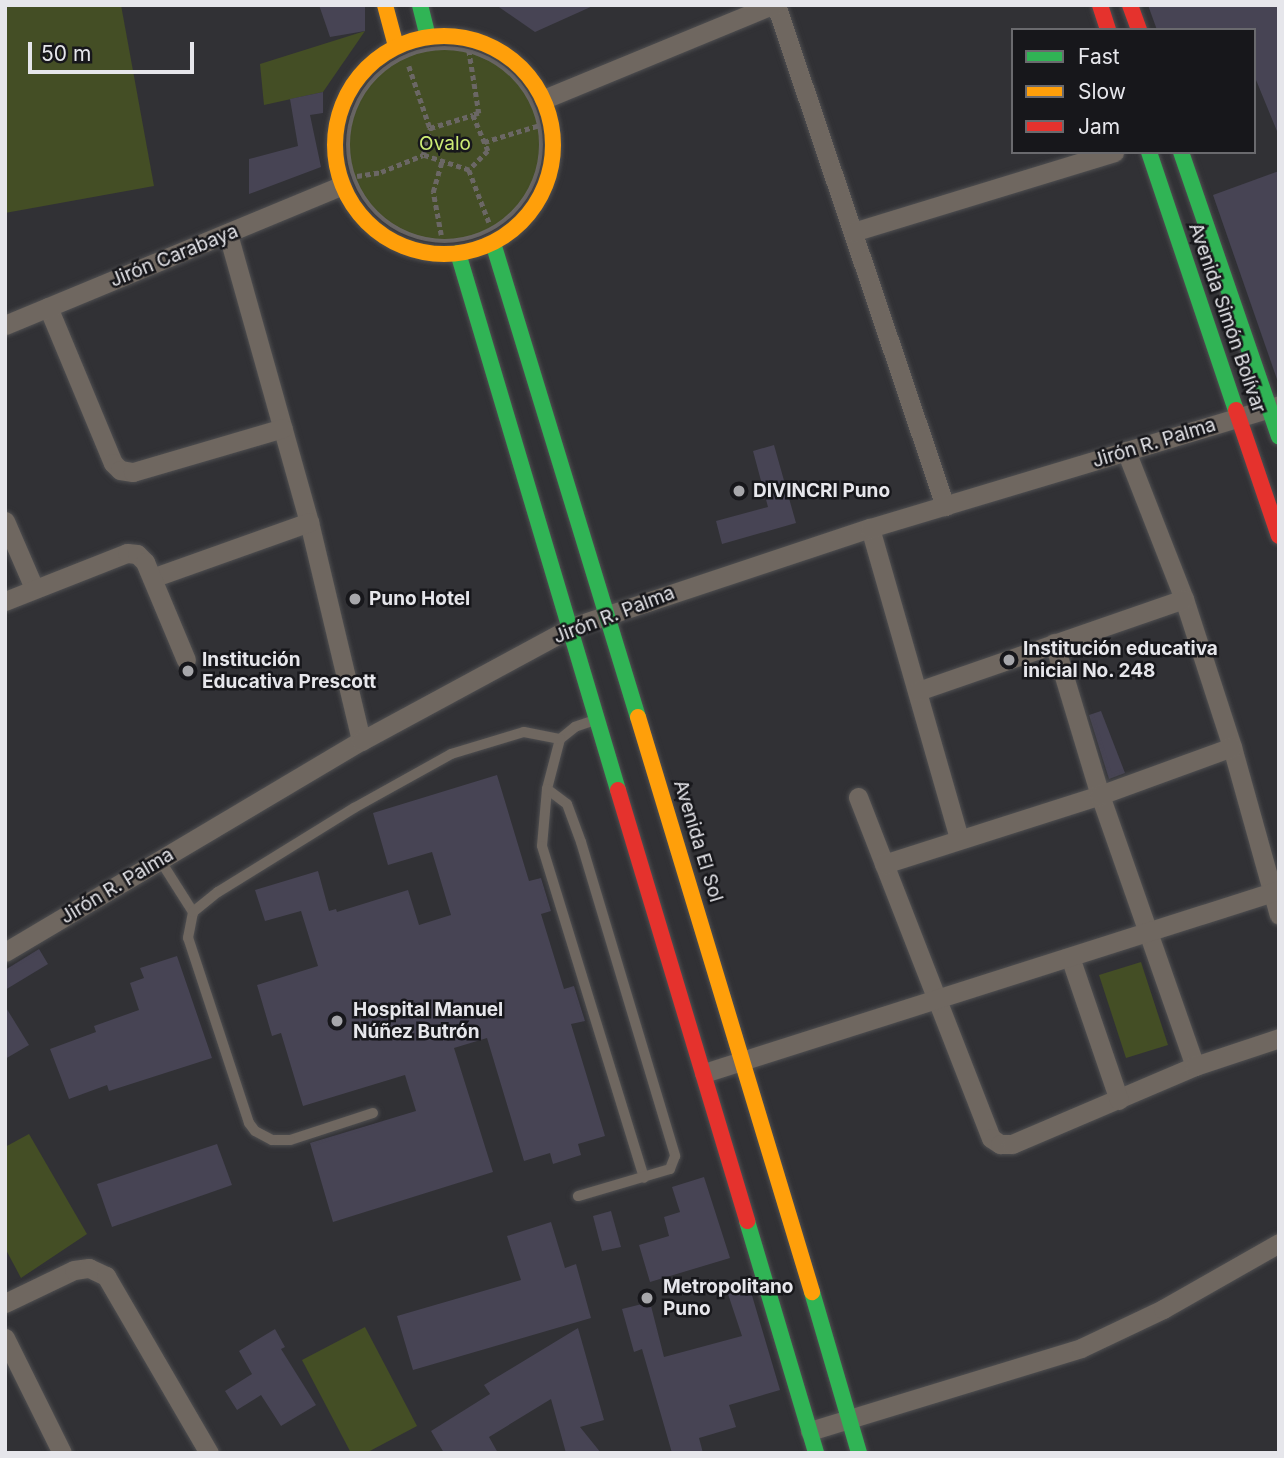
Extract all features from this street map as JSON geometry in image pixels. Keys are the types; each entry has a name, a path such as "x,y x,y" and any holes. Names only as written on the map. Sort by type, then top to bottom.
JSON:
{"main road":[{"path":"384,5 400,51"},
{"path":"420,5 428,36"},
{"path":"1100,5 1107,28"},
{"path":"1130,5 1138,28"},
{"path":"428,36 463,37 497,49 525,70 544,99 553,132 552,165 541,197 521,223 458,253 422,252 388,240 360,216 334,154 336,121 348,90 369,65 428,36"},
{"name":"Avenida Simón Bolívar","path":"1150,154 1279,536"},
{"name":"Avenida Simón Bolívar","path":"1182,154 1274,407 1279,437"},
{"name":"Avenida El Sol","path":"493,236 743,1059 859,1453"},
{"path":"458,253 572,627 816,1453"}],"street":[{"path":"544,99 774,5 945,506"},
{"path":"853,232 1107,154"},
{"name":"Jirón Carabaya","path":"5,326 347,182"},
{"path":"228,234 309,522 361,741"},
{"path":"48,307 113,463 120,470 133,472 283,428"},
{"name":"Jirón R. Palma","path":"5,952 361,741 572,627 870,528 1274,407"},
{"path":"1126,451 1184,599 1275,892 1279,915"},
{"path":"5,521 34,588"},
{"path":"152,578 309,522"},
{"path":"870,528 959,838"},
{"path":"5,601 127,553 137,554 152,578 186,660"},
{"path":"918,691 1184,599"},
{"path":"1054,643 1100,795 1195,1066"},
{"path":"884,864 1100,795 1231,747"},
{"path":"858,797 991,1139 1000,1144 1012,1144 1195,1066 1279,1038"},
{"path":"704,1073 934,997 1275,892"},
{"path":"1070,957 1119,1100"},
{"path":"810,1431 1081,1348 1163,1309 1279,1243"},
{"path":"5,1303 74,1270 89,1268 106,1276 209,1453"},
{"path":"5,1338 62,1453"}],"lane":[{"path":"599,719 575,727 560,738 547,789 542,846 644,1178"},
{"path":"373,1113 290,1140 272,1140 255,1131 249,1123 188,938 193,912 229,885 354,808 451,754 524,732 560,738"},
{"path":"547,789 567,804 581,842 675,1150 674,1164 670,1169 578,1196"},
{"path":"160,860 193,912"}],"path":[{"path":"442,46 469,50 491,59 526,90 540,125 541,159 536,180 519,208 493,236 461,242 418,240 374,215 347,182 348,141 355,104 376,75 400,51 442,46"},
{"path":"430,128 480,113 469,50"},
{"path":"400,51 430,128 423,155"},
{"path":"469,170 488,151 473,115"},
{"path":"484,142 540,125"},
{"path":"347,182 423,155 469,170"},
{"path":"439,243 442,228 433,192 442,161"},
{"path":"469,170 493,236"}],"green space":[{"path":"5,5 121,5 154,186 5,213"},
{"path":"365,31 323,92 264,105 260,64"},
{"name":"Ovalo","path":"445,47 482,54 514,75 535,107 542,144 535,181 514,213 482,234 445,241 408,234 376,213 355,181 348,144 355,107 376,75 408,54"},
{"path":"1141,962 1168,1045 1126,1058 1099,975"},
{"path":"29,1134 87,1234 21,1278 5,1248 5,1147"},
{"path":"365,1327 417,1426 366,1453 351,1453 302,1360"}],"building":[{"path":"319,5 365,5 365,31 330,37"},
{"path":"496,5 595,5 535,32"},
{"path":"1148,5 1279,5 1279,136 1256,80 1256,28 1156,28"},
{"path":"323,92 323,113 310,115 321,167 249,194 249,159 298,146 290,99"},
{"path":"1279,171 1279,385 1213,195"},
{"path":"774,445 796,523 722,544 716,521 768,507 753,451"},
{"path":"1101,711 1125,773 1109,779 1089,715"},
{"path":"497,775 529,881 541,878 551,911 541,914 564,989 574,986 585,1021 571,1024 605,1136 578,1144 581,1155 553,1164 550,1153 524,1161 487,1038 454,1048 493,1172 333,1222 310,1143 416,1111 405,1075 303,1106 281,1033 272,1036 257,985 318,966 301,911 265,921 255,890 318,871 329,911 336,909 337,912 408,890 419,925 451,915 432,852 388,865 373,813"},
{"path":"39,949 48,964 5,990 5,970"},
{"path":"177,956 212,1058 109,1091 107,1085 69,1099 50,1049 96,1032 94,1026 139,1010 130,983 144,978 140,968"},
{"path":"5,1006 29,1045 5,1059"},
{"path":"217,1144 232,1185 112,1227 97,1184"},
{"path":"704,1177 730,1258 650,1282 639,1245 669,1236 664,1217 680,1212 672,1187"},
{"path":"611,1211 621,1247 602,1251 593,1216"},
{"path":"551,1222 565,1268 576,1264 591,1318 413,1370 397,1316 521,1280 507,1236"},
{"path":"748,1282 780,1390 729,1405 736,1427 699,1438 703,1453 672,1453 642,1349 634,1352 622,1309 650,1302 664,1357 742,1336 726,1288"},
{"path":"578,1328 604,1420 580,1427 601,1453 566,1453 551,1399 489,1437 498,1453 444,1453 431,1431 490,1394 484,1385"},
{"path":"275,1329 285,1347 281,1349 316,1405 281,1426 261,1395 237,1410 225,1391 252,1374 239,1351"}],"traffic: fast":[{"path":"420,5 428,36"},
{"path":"1150,154 1236,410"},
{"path":"1182,154 1279,437"},
{"path":"493,243 638,717"},
{"path":"458,253 618,790"},
{"path":"747,1221 816,1453"},
{"path":"812,1292 859,1453"}],"traffic: slow":[{"path":"385,5 396,46"},
{"path":"455,36 486,44 505,54 521,68 535,84 545,103 553,145 545,187 535,206 521,222 505,236 486,246 455,254 433,254 402,246 383,236 353,206 343,187 337,166 335,134 343,103 353,84 383,54 402,44 423,38 455,36"},
{"path":"638,717 812,1292"}],"traffic: jam":[{"path":"1100,5 1107,28"},
{"path":"1130,5 1138,28"},
{"path":"1236,410 1279,536"},
{"path":"618,790 747,1221"}],"place":[{"name":"DIVINCRI Puno","path":"739,491"},
{"name":"Puno Hotel","path":"355,599"},
{"name":"Institución educativa inicial No. 248","path":"1009,660"},
{"name":"Institución Educativa Prescott","path":"188,671"},
{"name":"Hospital Manuel Núñez Butrón","path":"337,1021"},
{"name":"Metropolitano Puno","path":"647,1298"}]}
